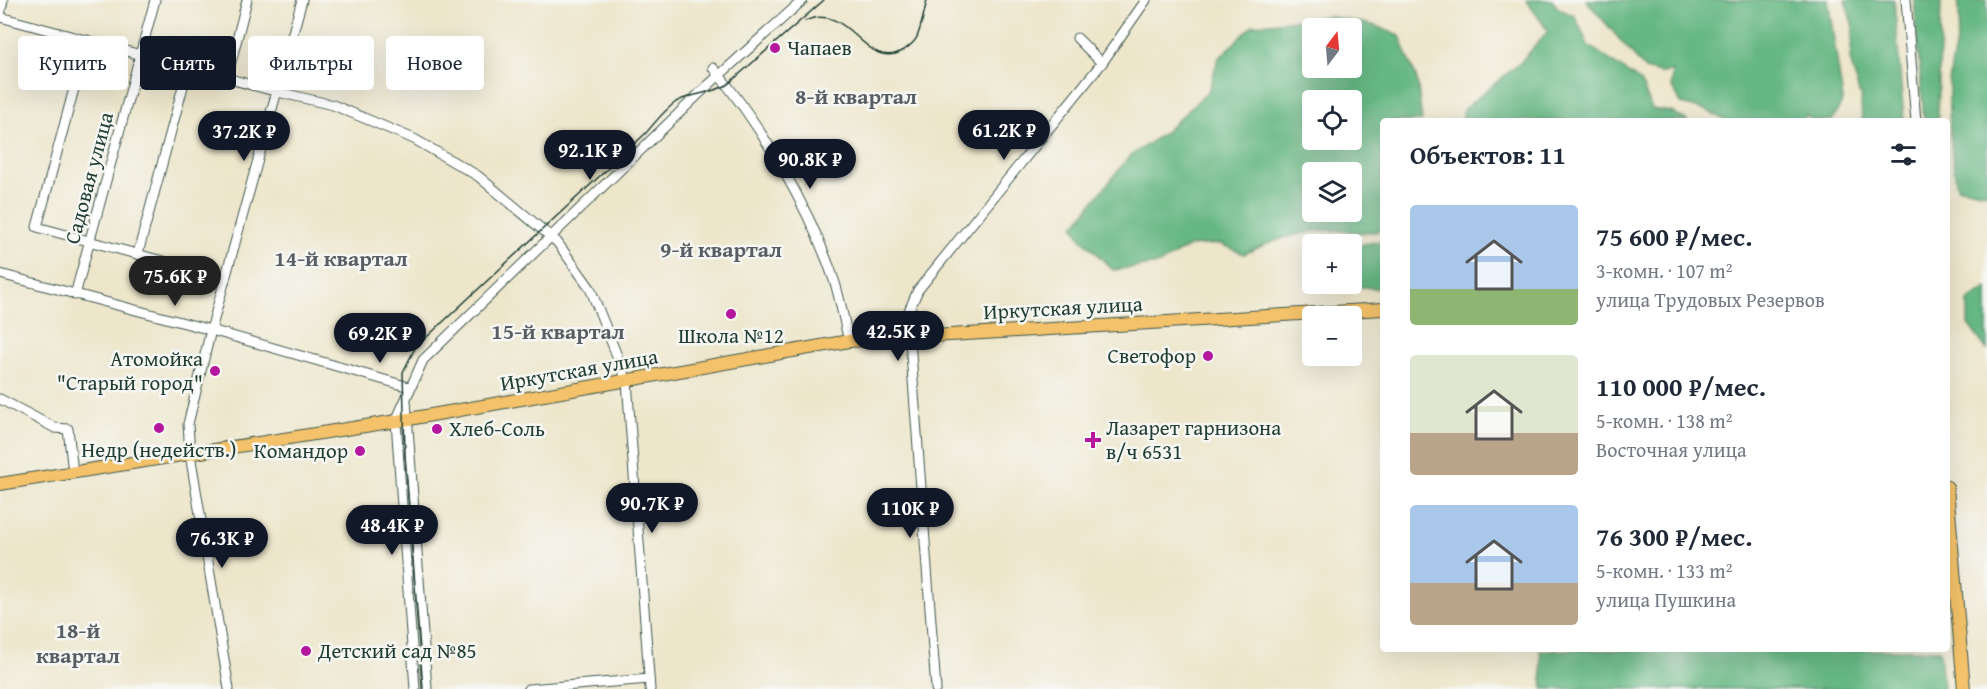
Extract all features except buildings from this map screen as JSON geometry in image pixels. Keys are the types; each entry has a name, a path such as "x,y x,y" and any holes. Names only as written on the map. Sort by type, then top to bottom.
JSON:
{"main road":[{"name":"Иркутская улица","path":"0,484 409,419 849,341 1380,309"},
{"path":"1950,523 1964,689"}],"street":[{"path":"3,0 0,16 72,36"},
{"name":"Садовая улица","path":"146,36 155,0"},
{"path":"236,41 247,0"},
{"path":"229,689 190,454 188,424 211,330 302,0"},
{"path":"415,689 396,421 406,401 409,387 423,360 716,72 803,0"},
{"path":"936,689 908,312 918,290 1102,63 1146,0"},
{"path":"1906,0 1916,118"},
{"path":"1077,38 1102,63"},
{"name":"Садовая улица","path":"75,295 140,59"},
{"path":"716,72 796,192 836,285 849,341"},
{"path":"236,81 333,105 414,139 478,176 550,237 590,288 627,381 649,684 528,689"},
{"path":"74,90 37,227 225,278"},
{"path":"138,254 182,90"},
{"path":"0,274 211,330 409,387"},
{"path":"0,399 55,428 68,429 73,472"},
{"path":"406,401 427,689"}],"green space":[{"path":"1526,0 1552,0 1559,9 1575,16 1588,45 1641,82 1652,109 1671,112 1682,118 1462,118 1464,109 1520,63 1548,31"},
{"path":"1586,0 1828,0 1843,100 1834,118 1809,118 1806,115 1804,118 1721,118 1708,111 1682,104 1671,86 1672,72 1660,73 1645,69"},
{"path":"1845,0 1894,0 1904,118 1862,118 1861,100 1850,59 1853,27"},
{"path":"1914,0 1941,0 1938,118 1924,118"},
{"path":"1958,0 1987,0 1987,193 1957,187 1955,174 1949,84 1958,32"},
{"path":"1329,16 1338,18 1312,18"},
{"path":"1302,19 1302,78 1362,78 1362,23 1400,36 1417,80 1422,118 1380,118 1380,230 1363,233 1326,230 1305,233 1274,241 1244,254 1220,244 1189,246 1159,264 1113,270 1080,237 1074,226 1129,157 1165,132 1209,90 1218,59 1253,25"},
{"path":"1380,241 1380,289 1362,287 1362,244"},
{"path":"1987,288 1987,350 1968,324 1968,301"},
{"path":"1540,652 1940,652 1943,689 1543,689"}],"tram line":[{"path":"423,689 405,455 403,372 415,348 645,134 672,105 682,99 727,85 824,0"},
{"path":"805,21 821,17 834,20 878,53 890,55 904,50 916,39 927,0"}],"place":[{"name":"Чапаев","path":"775,48"},
{"name":"Школа №12","path":"731,314"},
{"name":"Светофор","path":"1208,356"},
{"name":"Атомойка \"Старый город\"","path":"215,371"},
{"name":"Недр (недейств.)","path":"159,428"},
{"name":"Хлеб-Соль","path":"437,429"},
{"name":"Лазарет гарнизона в/ч 6531","path":"1093,440"},
{"name":"Командор","path":"360,451"},
{"name":"Детский сад №85","path":"306,651"}],"district":[{"name":"8-й квартал","path":"856,96"},
{"name":"9-й квартал","path":"721,249"},
{"name":"14-й квартал","path":"341,258"},
{"name":"15-й квартал","path":"558,331"},
{"name":"18-й квартал","path":"78,642"}]}
